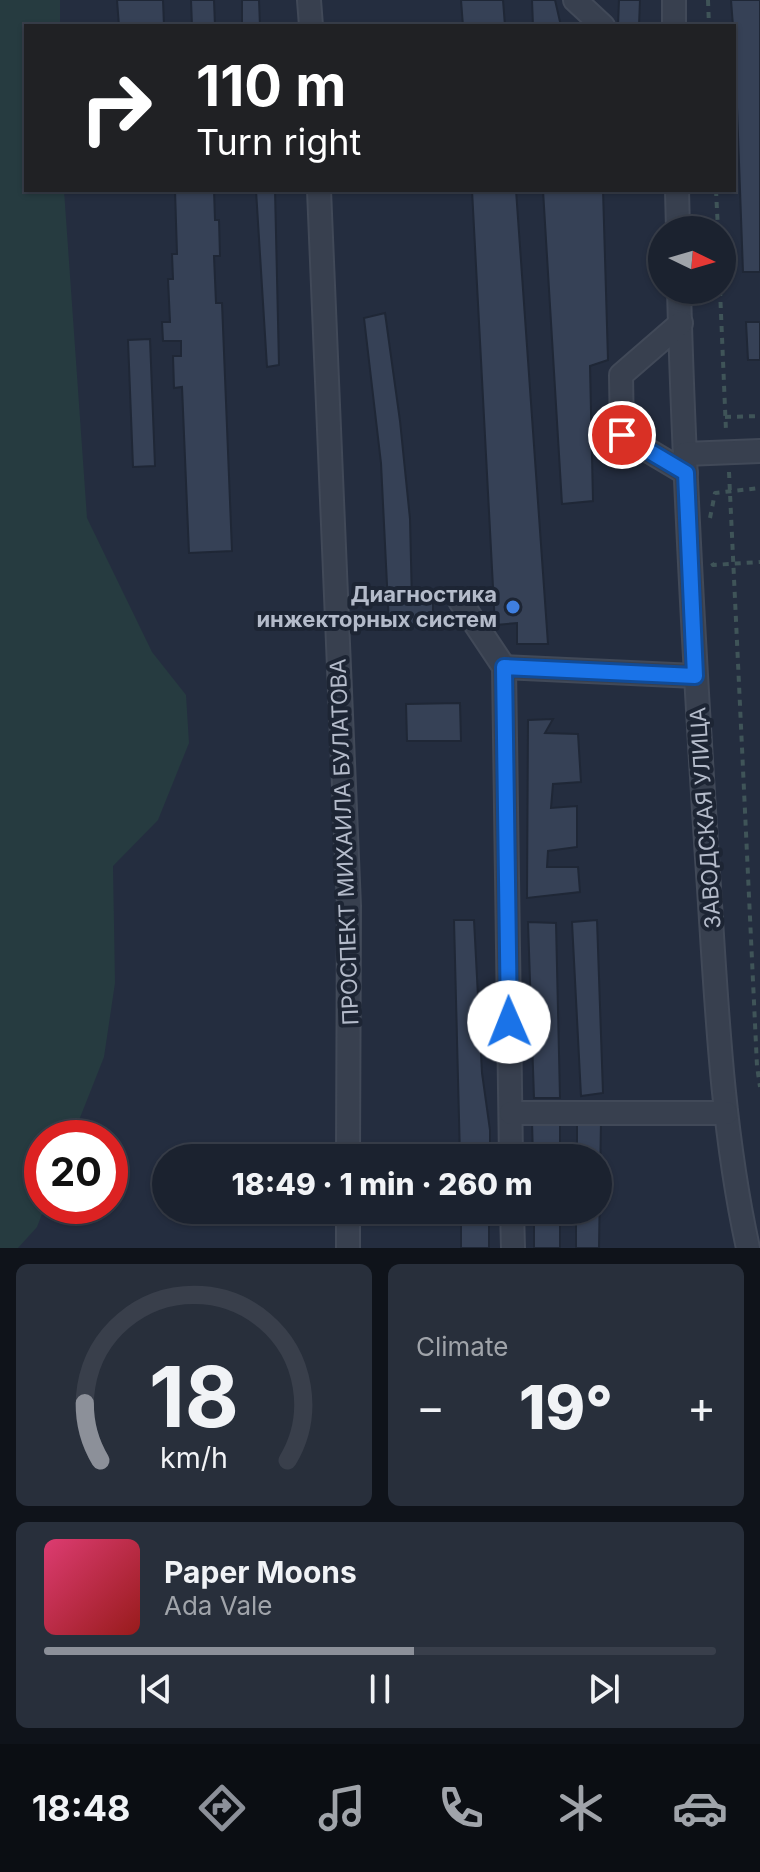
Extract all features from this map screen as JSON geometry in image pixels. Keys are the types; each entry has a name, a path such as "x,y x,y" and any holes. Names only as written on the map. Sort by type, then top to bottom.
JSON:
{"street":[{"path":"309,0 311,24"},
{"path":"575,0 601,24"},
{"path":"674,0 674,24"},
{"name":"ПРОСПЕКТ МИХАИЛА БУЛАТОВА","path":"319,192 349,906 348,1144"},
{"path":"677,192 678,216"},
{"name":"ЗАВОДСКАЯ УЛИЦА","path":"680,304 695,676 726,1113 736,1192 748,1248"},
{"path":"681,323 621,375 622,435 686,463 727,452 760,451"},
{"path":"460,601 504,667 511,1144"},
{"path":"504,667 695,676"},
{"path":"511,1113 726,1113"},
{"path":"348,1224 348,1248"},
{"path":"512,1224 513,1248"}],"path":[{"path":"708,0 709,24"},
{"path":"716,192 717,216"},
{"path":"721,304 760,1087"},
{"path":"725,417 760,416"},
{"path":"709,522 715,493 760,488"},
{"path":"712,550 713,565 760,562"},
{"path":"753,971 760,974"},
{"path":"756,1051 760,1043"}],"green space":[{"path":"0,0 60,0 60,24 24,24 24,192 64,192 87,518 152,652 186,695 189,743 158,820 113,866 115,983 104,1057 79,1120 24,1120 24,1224 38,1224 18,1248 0,1248"}],"building":[{"path":"117,0 163,0 164,24 119,24"},
{"path":"191,0 214,0 215,24 192,24"},
{"path":"242,0 259,0 260,24 242,24"},
{"path":"461,0 503,0 505,24 463,24"},
{"path":"532,0 555,0 561,24 533,24"},
{"path":"619,0 640,0 639,24 618,24"},
{"path":"731,0 760,0 760,272 743,272 736,24 733,24"},
{"path":"175,192 214,192 220,256 214,256 216,303 222,303 232,551 189,553 182,387 174,388 173,356 181,356 181,341 163,341 162,322 170,322 168,279 173,279 172,254 177,254"},
{"path":"256,192 275,192 279,365 267,367"},
{"path":"472,192 516,192 548,644 517,644 517,623 495,625"},
{"path":"543,192 603,192 608,360 590,366 593,501 562,504"},
{"path":"385,313 410,519 412,603 433,602 433,624 389,625 381,463 364,318"},
{"path":"746,322 760,322 760,360 748,360"},
{"path":"150,339 155,466 133,467 128,340"},
{"path":"460,703 461,741 407,741 406,704"},
{"path":"553,719 545,733 578,734 581,782 553,784 551,808 577,806 577,847 548,851 547,867 578,867 580,892 527,898 528,720"},
{"path":"454,920 474,920 482,1073 490,1144 460,1144"},
{"path":"597,920 603,1093 581,1096 572,922"},
{"path":"528,922 556,923 560,1098 534,1098"},
{"path":"560,1120 560,1144 533,1144 532,1121"},
{"path":"577,1120 601,1120 601,1144 577,1144"},
{"path":"461,1224 489,1224 489,1248 461,1248"},
{"path":"534,1224 560,1224 560,1248 534,1248"},
{"path":"576,1224 599,1224 599,1248 576,1248"}],"place":[{"name":"Диагностика инжекторных систем","path":"513,607"}],"route":[{"path":"509,1022 504,667 695,676 686,473 622,435"}]}
